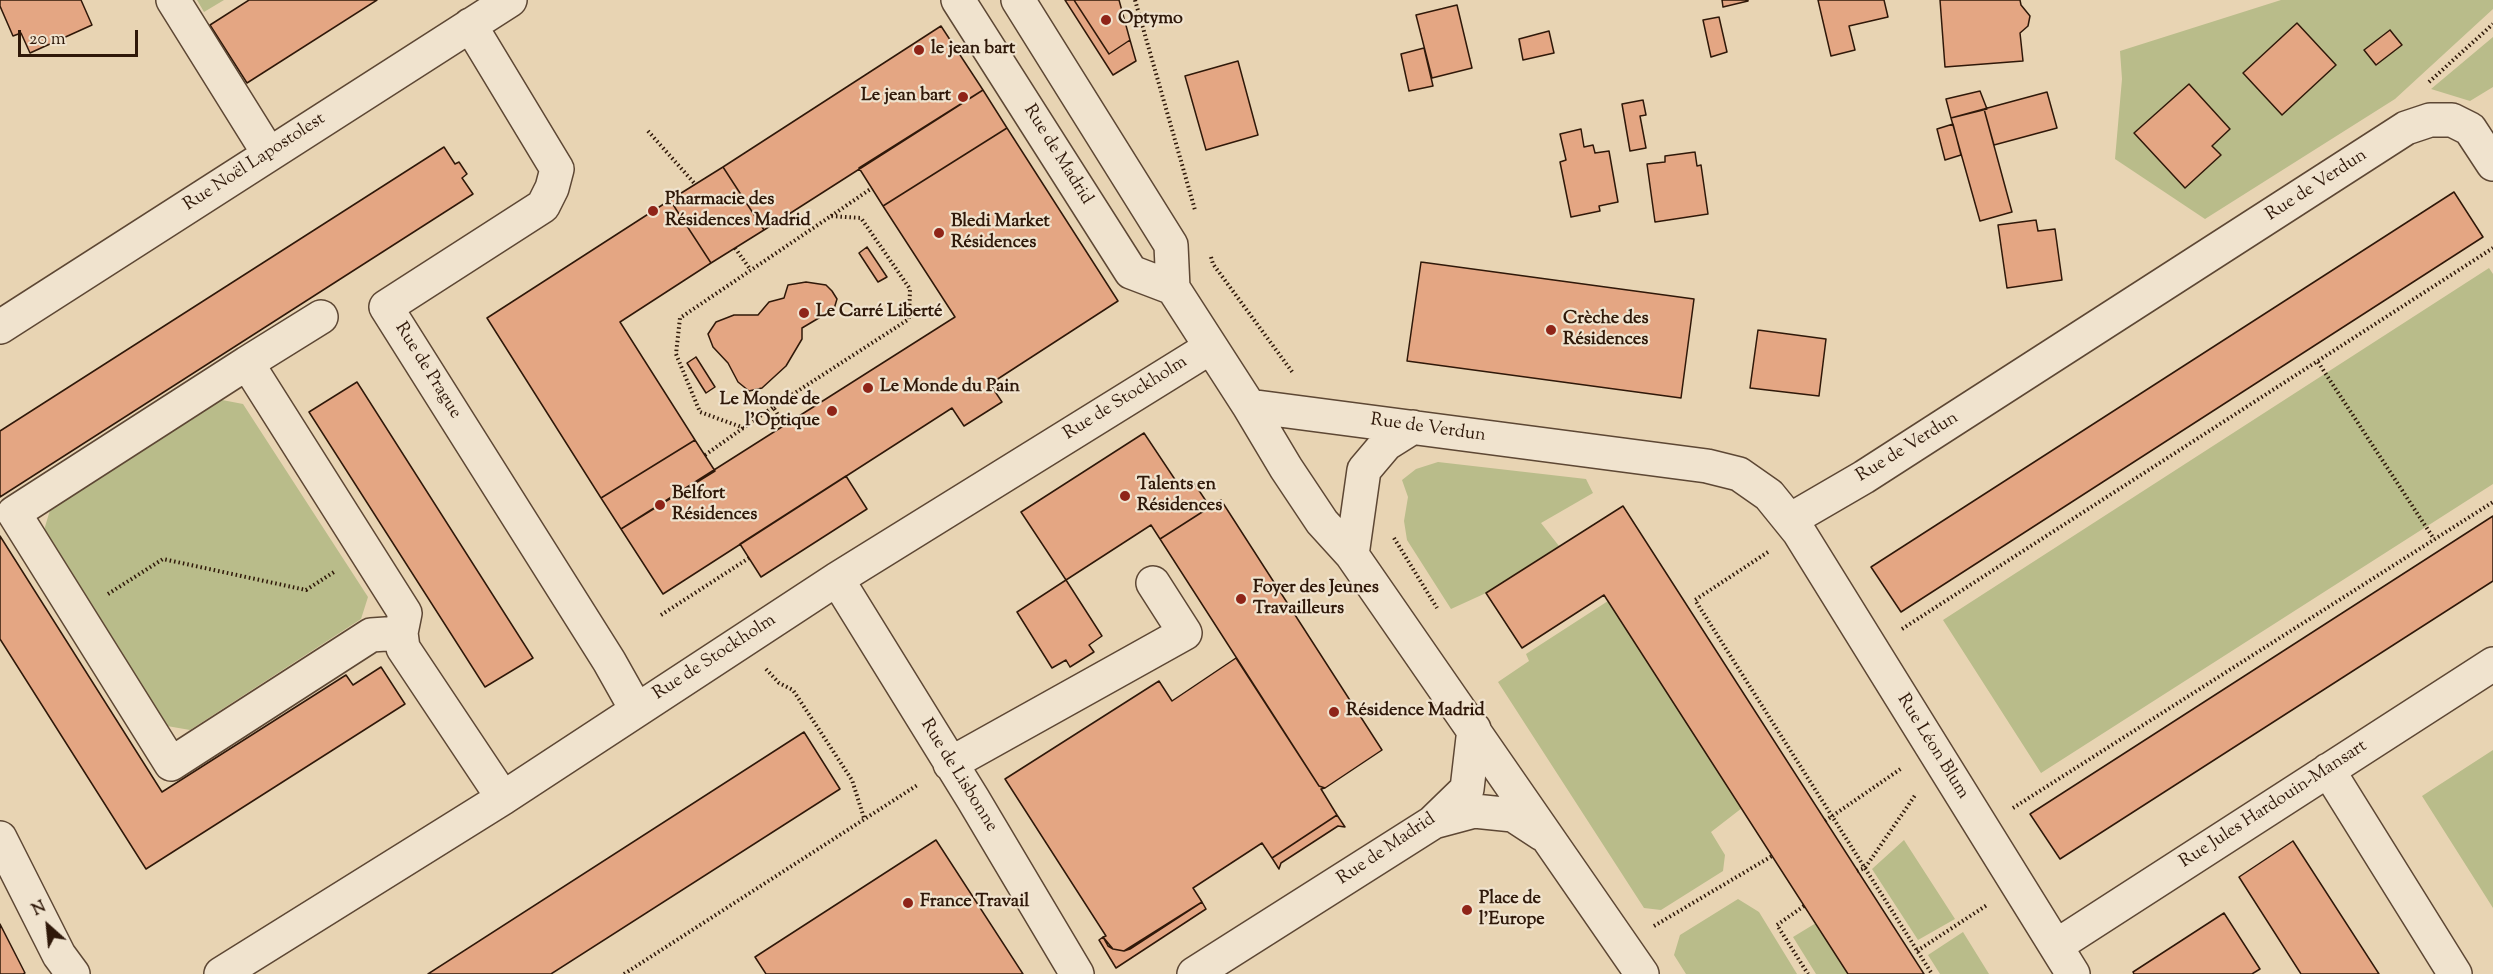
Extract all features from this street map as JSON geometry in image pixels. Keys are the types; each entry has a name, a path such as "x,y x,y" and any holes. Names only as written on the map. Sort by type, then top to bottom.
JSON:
{"street":[{"path":"173,0 269,154"},
{"name":"Rue Noël Lapostolest","path":"0,327 510,0"},
{"name":"Rue de Madrid","path":"958,0 1131,272 1173,288"},
{"path":"1018,0 1171,245 1173,288 1322,522 1352,555 1642,974"},
{"name":"Rue de Prague","path":"470,25 557,169 552,188 543,206 386,307 609,661 636,709"},
{"name":"Rue de Verdun","path":"1250,406 1707,466 1738,474 1769,495 1790,520 1864,477 2406,128 2430,120 2452,120 2470,129 2493,164"},
{"path":"321,317 15,513 171,764 371,634 401,633"},
{"name":"Rue de Stockholm","path":"221,974 503,798 837,579 1211,347"},
{"path":"247,363 405,613 401,633 403,648 503,798"},
{"path":"1352,555 1364,470 1386,444 1413,427"},
{"name":"Rue Léon Blum","path":"1790,520 2073,974"},
{"name":"Rue de Lisbonne","path":"837,579 1077,974"},
{"path":"950,764 1185,633 1153,583"},
{"name":"Rue Jules Hardouin-Mansart","path":"2056,946 2493,664"},
{"name":"Rue de Madrid","path":"1194,974 1432,823 1467,789 1474,729"},
{"path":"2328,770 2455,974"},
{"path":"1432,823 1474,811 1513,815 1548,838"},
{"path":"0,838 59,955 73,974"}],"path":[{"path":"1135,0 1196,214"},
{"path":"2406,128 2424,87 2493,24"},
{"path":"648,131 695,184"},
{"path":"744,428 700,412 676,354 680,318 872,188"},
{"path":"705,455 773,407 909,319 910,289 861,218 831,216"},
{"path":"735,248 750,269"},
{"path":"1871,649 2493,248"},
{"path":"1210,254 1213,264 1305,389 1304,412"},
{"path":"2318,362 2434,539"},
{"path":"773,407 785,426"},
{"path":"1982,828 2493,502"},
{"path":"1393,533 1395,542 1440,611"},
{"path":"78,614 163,559 306,590 366,552"},
{"path":"661,615 749,558"},
{"path":"1741,570 1695,600 1932,974"},
{"path":"740,642 779,683 794,690 852,780 864,818"},
{"path":"1825,821 1932,747"},
{"path":"1857,871 1865,867 1921,787 1932,747"},
{"path":"624,974 950,764"},
{"path":"1622,944 1772,856"},
{"path":"1804,906 1777,925 1808,974"},
{"path":"1917,951 1961,923"}],"green space":[{"path":"197,0 224,0 204,12"},
{"path":"2281,0 2493,0 2493,9 2395,99 2205,219 2115,159 2122,79 2120,51"},
{"path":"2493,37 2493,87 2470,101 2431,89"},
{"path":"2489,268 2493,274 2493,484 2041,773 1943,620"},
{"path":"217,399 243,404 368,597 361,619 190,730 167,726 42,537 50,510"},
{"path":"1438,462 1586,479 1593,493 1541,523 1559,546 1486,593 1451,609 1407,540 1404,521 1408,497 1402,480 1416,469"},
{"path":"1608,601 1742,808 1711,832 1725,855 1723,871 1661,910 1644,908 1498,682 1529,661 1526,654"},
{"path":"2493,750 2493,908 2422,796"},
{"path":"1904,840 1955,919 1918,940 1872,869"},
{"path":"1738,899 1759,912 1797,974 1686,974 1674,955 1680,935"},
{"path":"1816,923 1848,974 1816,974 1793,937"},
{"path":"1963,932 1989,974 1940,974 1928,955"}],"building":[{"path":"0,0 81,0 92,25 30,53 21,33 13,36 0,6"},
{"path":"249,0 377,0 247,83 210,25"},
{"path":"1065,0 1074,0 1109,54 1130,40 1136,61 1113,75"},
{"name":"Optymo","path":"1074,0 1119,0 1130,40 1109,54"},
{"path":"1722,0 1748,0 1748,1 1723,7"},
{"path":"1818,0 1884,0 1888,17 1849,26 1855,50 1831,56"},
{"path":"1940,0 2020,0 2021,5 2030,16 2028,26 2020,33 2023,61 1945,67"},
{"path":"1457,5 1472,68 1432,78 1416,15"},
{"path":"1719,17 1727,52 1711,57 1703,20"},
{"path":"2297,23 2336,65 2282,115 2243,73"},
{"path":"941,26 983,90 764,230 723,167"},
{"path":"2390,30 2402,45 2376,65 2364,50"},
{"path":"1549,31 1554,53 1523,60 1519,39"},
{"path":"1424,48 1433,86 1409,91 1401,54"},
{"path":"1238,61 1258,135 1206,150 1185,76"},
{"path":"2189,84 2230,129 2212,146 2221,155 2185,188 2134,133"},
{"path":"983,90 1007,128 883,206 859,168"},
{"path":"1980,91 1987,109 1951,118 1946,99"},
{"path":"2047,92 2057,128 1994,145 1984,109"},
{"path":"1643,100 1646,115 1640,116 1646,148 1630,151 1622,104"},
{"path":"1984,109 2012,212 1980,221 1951,118"},
{"path":"1953,124 1961,155 1945,160 1937,129"},
{"path":"1007,128 1118,301 990,384 1002,402 964,426 952,408 663,594 621,529 955,317 883,206"},
{"path":"1581,129 1584,147 1593,145 1595,153 1609,151 1618,202 1599,206 1600,211 1571,217 1560,162 1566,160 1560,134"},
{"path":"444,147 455,164 459,162 467,174 462,178 473,194 0,497 0,431"},
{"path":"1695,152 1697,166 1701,165 1708,214 1655,222 1647,164 1665,162 1665,156"},
{"path":"723,167 764,230 711,263 670,200"},
{"path":"2454,192 2483,237 1901,612 1871,567"},
{"path":"670,200 711,263 620,322 695,440 601,498 487,318"},
{"path":"2036,220 2038,231 2055,229 2062,280 2007,288 1998,225"},
{"path":"867,247 887,277 878,282 859,253"},
{"name":"Crèche des Résidences","path":"1421,262 1694,299 1681,398 1407,361"},
{"path":"806,282 826,285 837,299 834,309 802,328 802,339 786,366 762,388 749,391 738,382 728,363 713,347 708,334 716,322 734,315 758,315 769,302 784,298 788,285"},
{"path":"1758,330 1826,339 1819,396 1750,388"},
{"path":"696,357 715,387 706,393 687,363"},
{"path":"357,382 533,658 485,687 309,412"},
{"name":"Talents en Résidences","path":"1144,433 1178,484 1187,480 1194,483 1210,507 1160,539 1151,525 1066,580 1021,512"},
{"path":"695,440 715,471 621,529 601,498"},
{"path":"846,476 867,509 761,577 740,544"},
{"name":"Foyer des Jeunes Travailleurs","path":"1221,500 1382,750 1325,788 1319,786 1160,539"},
{"path":"1623,506 1924,974 1848,974 1604,595 1522,648 1486,593"},
{"path":"2493,516 2493,581 2060,859 2030,814"},
{"path":"0,536 162,792 346,675 353,685 381,667 405,704 146,869 0,639"},
{"path":"1066,580 1102,636 1089,645 1094,652 1070,667 1066,660 1052,668 1017,612"},
{"path":"1236,658 1319,786 1325,788 1321,789 1337,815 1272,858 1262,843 1193,888 1202,902 1130,949 1124,951 1113,949 1108,946 1103,937 1106,936 1005,779 1159,681 1172,701"},
{"path":"804,732 840,789 551,974 428,974"},
{"path":"1337,815 1345,827 1338,826 1281,863 1279,869 1272,858"},
{"name":"France Travail","path":"936,840 1023,974 766,974 755,957"},
{"path":"2293,841 2379,974 2301,974 2239,877"},
{"path":"1202,902 1206,909 1116,968 1099,940 1103,937 1113,949 1124,951"},
{"path":"2224,913 2260,969 2252,974 2134,974 2133,972"},
{"path":"0,924 25,973 23,974 0,974"}],"place":[{"name":"Optymo","path":"1106,20"},
{"name":"le jean bart","path":"919,50"},
{"name":"Le jean bart","path":"963,97"},
{"name":"Pharmacie des Résidences Madrid","path":"653,211"},
{"name":"Bledi Market Résidences","path":"939,233"},
{"name":"Le Carré Liberté","path":"804,313"},
{"name":"Crèche des Résidences","path":"1551,330"},
{"name":"Le Monde du Pain","path":"868,388"},
{"name":"Le Monde de l’Optique","path":"832,411"},
{"name":"Talents en Résidences","path":"1125,496"},
{"name":"Belfort Résidences","path":"660,505"},
{"name":"Foyer des Jeunes Travailleurs","path":"1241,599"},
{"name":"Résidence Madrid","path":"1334,712"},
{"name":"France Travail","path":"908,903"},
{"name":"Place de l'Europe","path":"1467,910"}]}
